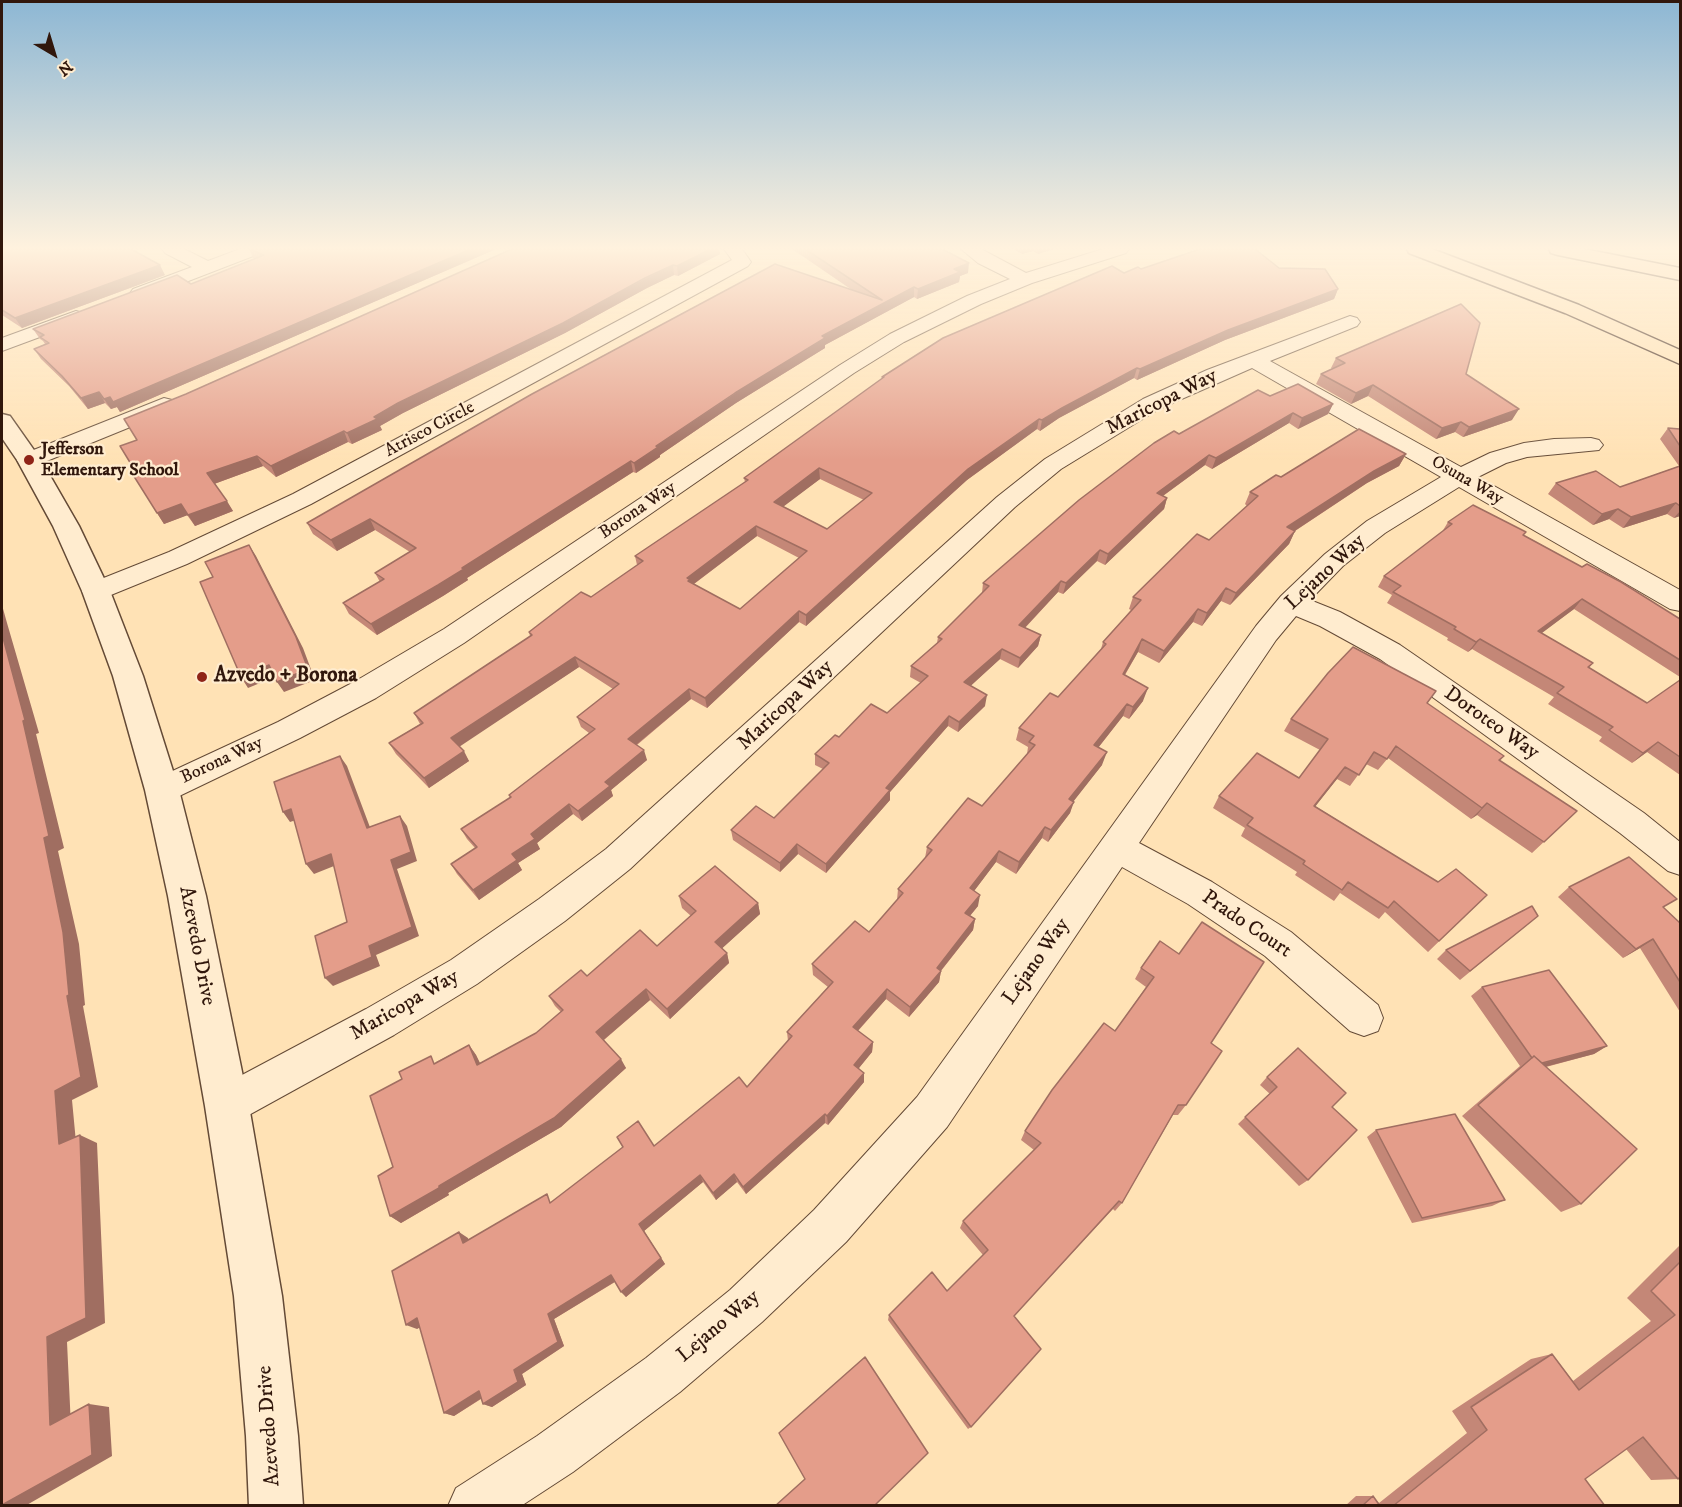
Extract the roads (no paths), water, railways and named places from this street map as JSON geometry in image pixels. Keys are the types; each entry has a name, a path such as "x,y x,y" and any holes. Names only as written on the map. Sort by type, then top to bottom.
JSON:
{"highway":[{"path":"1595,319 1680,358"}],"street":[{"path":"2,345 69,319"},
{"name":"Atrisco Circle","path":"96,591 188,553 302,500 636,319"},
{"name":"Borona Way","path":"162,790 289,730 365,690 454,636 847,369 934,319"},
{"name":"Maricopa Way","path":"227,1106 390,1017 464,972 552,910 618,859 1014,495 1053,464 1151,404 1253,360 1350,322"},
{"name":"Osuna Way","path":"1253,360 1680,602"},
{"path":"29,460 183,397"},
{"name":"Azevedo Drive","path":"2,421 29,460 66,526 96,591 128,676 162,790 187,896 227,1106 258,1296 272,1436 276,1506"},
{"name":"Lejano Way","path":"474,1506 555,1454 663,1375 746,1306 830,1226 932,1112 1266,633 1291,603 1334,560 1376,527 1432,491 1498,458 1524,450 1591,445"},
{"name":"Doroteo Way","path":"1291,603 1330,619 1390,652 1632,823 1680,861"},
{"name":"Prado Court","path":"1116,847 1200,893 1278,944 1364,1018"}],"place":[{"name":"Jefferson Elementary School","path":"29,460"},
{"name":"Azvedo + Borona","path":"202,677"}]}
